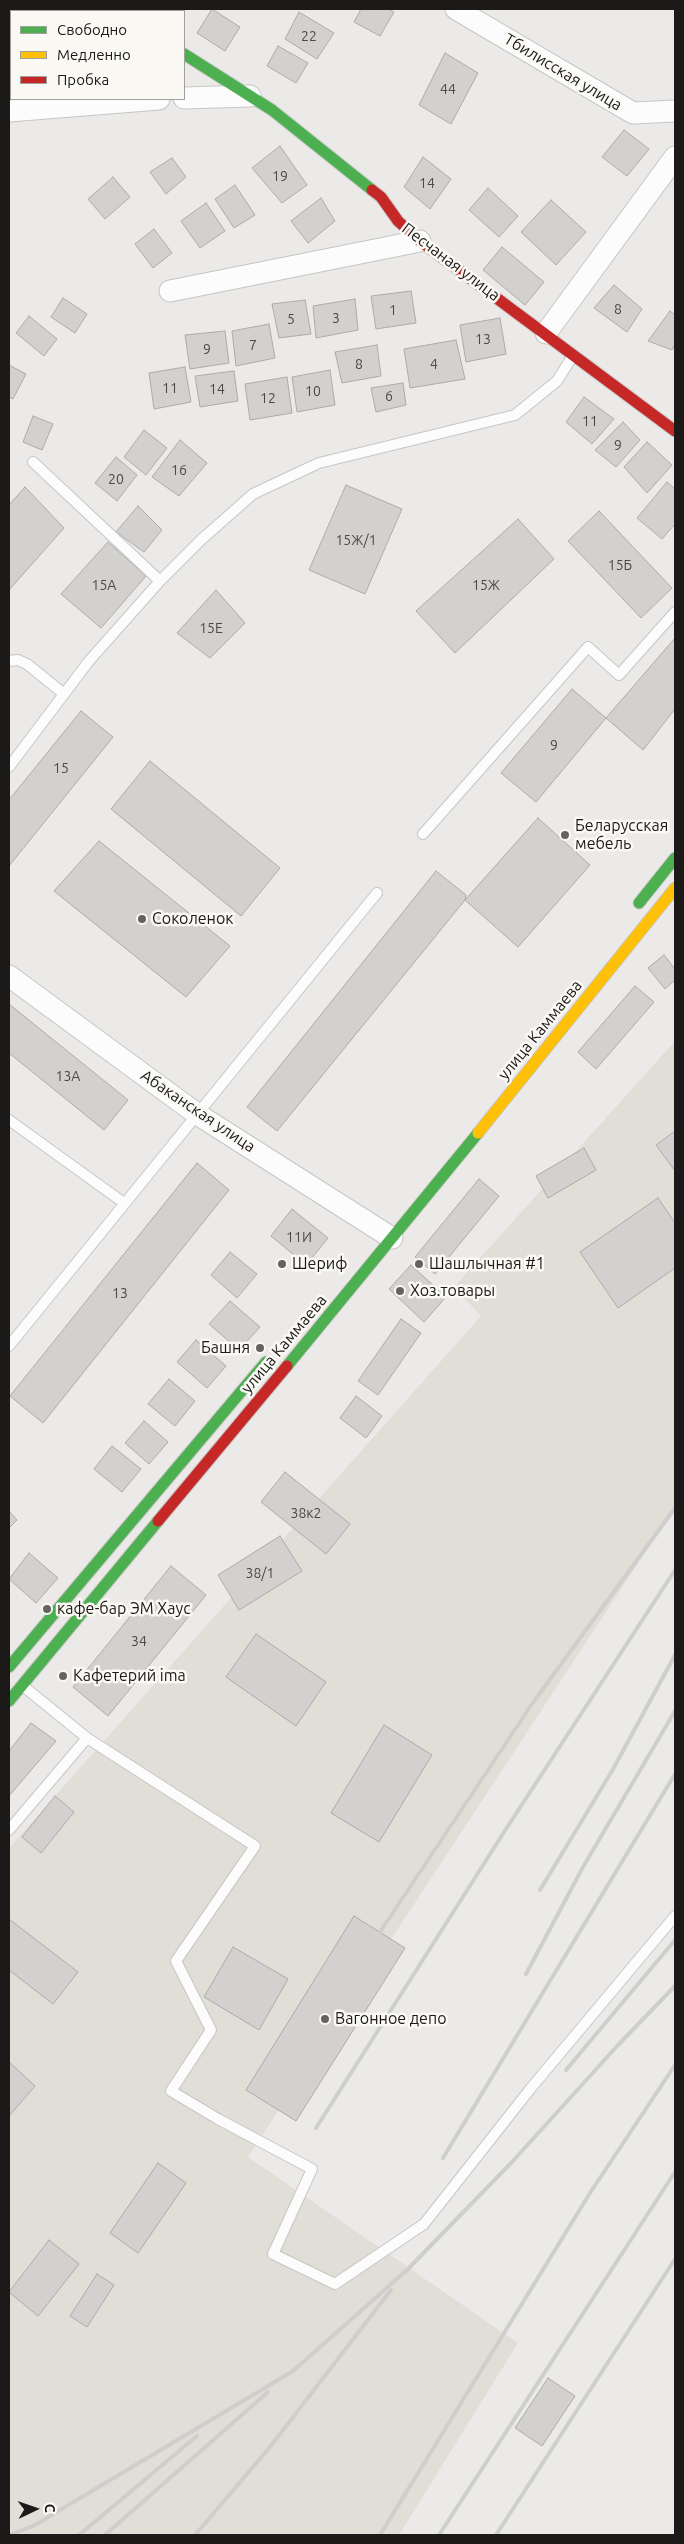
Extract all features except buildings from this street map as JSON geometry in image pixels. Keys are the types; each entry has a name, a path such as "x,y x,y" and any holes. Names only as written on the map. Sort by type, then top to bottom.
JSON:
{"main road":[{"name":"Песчаная улица","path":"185,55 272,110 381,197 398,221 420,241 546,333 675,431"},
{"path":"632,912 675,858"},
{"name":"улица Каммаева","path":"13,1687 382,1230 675,888"},
{"name":"улица Каммаева","path":"9,1667 271,1356"}],"street":[{"name":"Тбилисская улица","path":"456,9 632,113 675,111"},
{"path":"185,98 250,96"},
{"path":"9,111 146,100"},
{"path":"546,333 675,156"},
{"path":"170,291 420,241"},
{"name":"Абаканская улица","path":"9,976 197,1114 382,1230"}],"lane":[{"path":"9,767 89,661 160,581 202,539 254,494 319,463 515,415 557,381 574,354"},
{"path":"33,462 160,581"},
{"path":"422,834 588,647 618,674 675,612"},
{"path":"9,661 18,660 27,664 64,694"},
{"path":"9,1346 377,893"},
{"path":"9,1120 124,1203"},
{"path":"13,1687 87,1738 255,1846 176,1961 211,2030 171,2091 218,2119 312,2169 273,2254 335,2284 424,2224 531,2088 675,1916"},
{"path":"9,1830 87,1738"}],"shaded area":[{"path":"675,1041 675,1507 248,2157 518,2343 399,2535 9,2535 9,1848 481,1316 454,1287"}],"railway":[{"path":"380,1932 532,1704 675,1508"},
{"path":"316,2128 506,1829 675,1570"},
{"path":"540,1890 612,1771 675,1655"},
{"path":"526,1974 583,1867 675,1711"},
{"path":"443,2158 675,1774"},
{"path":"566,2070 675,1940"},
{"path":"10,2535 35,2525 293,2371 407,2270 512,2162 619,2044 675,1986"},
{"path":"380,2535 590,2193 675,2065"},
{"path":"439,2535 675,2172"},
{"path":"496,2535 675,2259"},
{"path":"195,2535 270,2447 391,2290"},
{"path":"105,2535 268,2392"},
{"path":"79,2535 197,2436"}],"traffic: fast":[{"path":"185,55 272,110 372,190"},
{"path":"639,903 675,858"},
{"path":"287,1366 478,1133"},
{"path":"9,1667 266,1362"},
{"path":"9,1701 158,1521"}],"traffic: slow":[{"path":"478,1133 675,888"}],"traffic: jam":[{"path":"372,190 381,197 398,221 420,241 675,431"},
{"path":"158,1521 287,1366"}],"place":[{"name":"Беларусская мебель","path":"565,835"},
{"name":"Соколенок","path":"142,919"},
{"name":"Шериф","path":"282,1264"},
{"name":"Шашлычная #1","path":"419,1264"},
{"name":"Хоз.товары","path":"400,1291"},
{"name":"Башня","path":"260,1348"},
{"name":"кафе-бар ЭМ Хаус","path":"47,1609"},
{"name":"Кафетерий ima","path":"63,1676"},
{"name":"Вагонное депо","path":"325,2019"}]}
